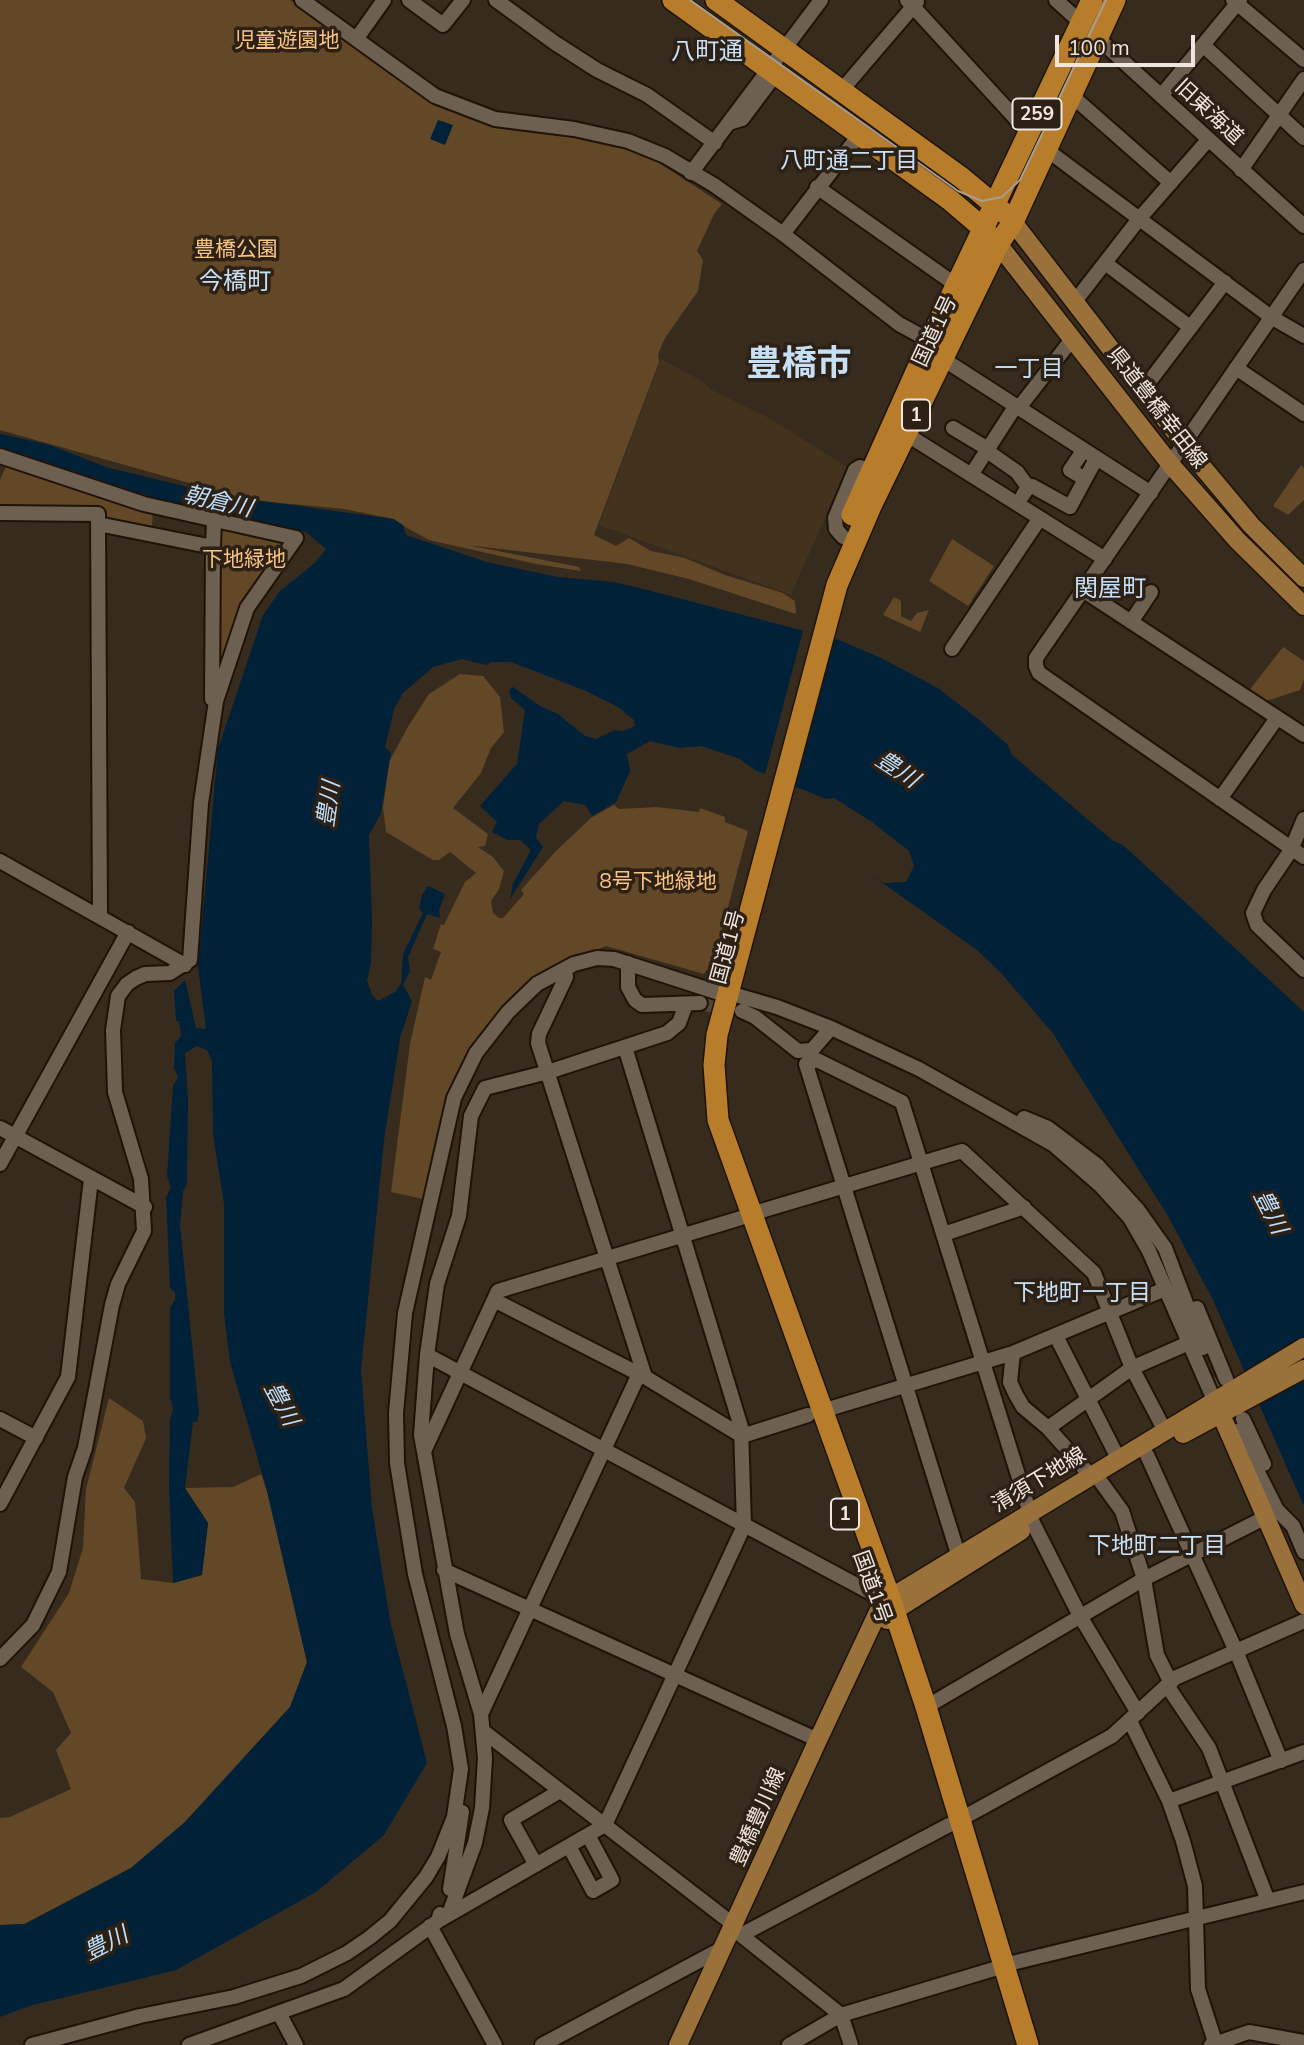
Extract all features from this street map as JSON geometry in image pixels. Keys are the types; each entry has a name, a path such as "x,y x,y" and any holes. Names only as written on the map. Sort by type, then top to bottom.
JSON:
{"highway":[{"path":"673,0 857,132 992,236"},
{"path":"716,0 995,205 1013,222"},
{"name":"259","path":"992,236 995,205 1092,0"},
{"name":"259","path":"1013,222 1115,0"},
{"name":"国道1号","path":"1013,222 992,236 956,285 870,471 843,537 714,993 717,1035 714,1086 718,1120 746,1216 885,1607 999,1967 1028,2045"},
{"name":"国道1号","path":"824,611 943,359 992,236"},
{"name":"国道1号","path":"885,1607 926,1707 954,1822"},
{"name":"国道1号","path":"999,1967 1017,2045"}],"main road":[{"name":"県道豊橋幸田線","path":"1013,222 1076,300 1184,445 1251,525 1304,578"},
{"name":"県道豊橋幸田線","path":"992,236 1171,465 1237,540 1304,606"},
{"path":"1233,1399 1304,1348"},
{"path":"1304,1369 1217,1406 1304,1605"},
{"name":"清須下地線","path":"1096,1479 1118,1458 1217,1406"},
{"name":"清須下地線","path":"885,1607 1096,1479 1147,1455 1217,1406"},
{"name":"清須下地線","path":"885,1607 958,1554 1031,1518"},
{"name":"豊橋豊川線","path":"690,2045 818,1740 885,1607"},
{"name":"豊橋豊川線","path":"678,2045 723,1948 737,1930 885,1607"}],"street":[{"path":"302,0 435,96 495,119 574,129 628,141 664,156 783,234 899,324 920,336 933,334"},
{"path":"357,38 384,0"},
{"path":"409,0 443,25 463,0"},
{"path":"496,0 555,43 597,70 647,95 715,143"},
{"name":"旧東海道","path":"1056,0 1304,226"},
{"path":"691,173 732,122 741,119 818,1"},
{"path":"1160,96 1237,1 1304,60"},
{"path":"841,91 913,2 1028,132"},
{"path":"1203,45 1304,138"},
{"path":"1241,170 1304,79"},
{"path":"1072,96 1171,183"},
{"path":"783,234 817,187 824,183 857,132"},
{"path":"1076,300 1139,219 1208,140"},
{"path":"1047,150 1272,317 1304,337"},
{"path":"817,187 956,285"},
{"path":"1105,263 1190,327"},
{"path":"1298,854 1040,673 1037,658 1304,270"},
{"path":"1143,390 1225,282"},
{"path":"971,475 1016,408 1073,338"},
{"path":"943,359 1151,493"},
{"path":"1236,368 1304,414"},
{"path":"953,428 1015,470 1028,487"},
{"path":"906,434 1105,559"},
{"path":"1083,451 1070,470 1085,479"},
{"path":"0,456 109,494 214,521 296,538 247,608 212,723"},
{"path":"1028,487 1032,486 1070,506 1096,459"},
{"path":"1018,505 1028,487"},
{"path":"0,513 98,514 100,916"},
{"path":"952,649 1040,519"},
{"path":"0,1659 33,1625 60,1572 75,1477 85,1448 112,1305 118,1284 144,1231 145,1207 141,1179 116,1092 114,1015 118,996 127,984 145,974 170,973 190,960 201,803 212,723 214,521"},
{"path":"98,524 213,547"},
{"path":"1084,591 1304,735"},
{"path":"1131,622 1151,592"},
{"path":"1220,799 1277,718"},
{"path":"1304,819 1298,854 1264,890 1253,913 1254,919 1304,970"},
{"path":"0,861 185,965"},
{"path":"0,1164 128,932"},
{"path":"32,2045 140,2016 234,1997 301,1976 347,1953 390,1920 426,1877 446,1840 461,1782 458,1750 415,1574 397,1463 396,1413 405,1313 447,1122 465,1073 476,1053 508,1012 537,984 565,969 597,958 628,963 714,993 778,1007 831,1028 1002,1113 1054,1145 1101,1186 1130,1218 1191,1342 1217,1406"},
{"path":"628,963 628,986 635,1000 642,1005 655,1006 714,993"},
{"path":"481,1714 604,1450 642,1376 608,1258 538,1043 539,1034 566,977 565,969"},
{"path":"439,1920 475,1843 485,1781 481,1714 457,1634 421,1435 427,1355 437,1284 459,1216 471,1116 485,1088 548,1072 674,1029 714,993"},
{"path":"742,1011 755,1017 798,1051 812,1050 831,1028"},
{"path":"189,2045 344,1989 439,1920 605,1825 744,1526 742,1436 625,1047"},
{"path":"958,1554 806,1064 817,1060 902,1102 1031,1518 1134,1717 1169,1801 1195,1886 1198,1989 1214,2045 1249,2032 1304,2042"},
{"path":"1002,1113 1048,1128 1104,1172 1152,1228 1165,1248 1181,1289 1233,1399 1277,1510 1293,1526 1304,1552"},
{"path":"0,1128 145,1207"},
{"path":"425,1450 498,1291 962,1151 1094,1273 1132,1368 1165,1431"},
{"path":"0,1504 68,1377 91,1179"},
{"path":"944,1234 1024,1207"},
{"path":"494,1300 642,1376 742,1436 1013,1353 1165,1289"},
{"path":"1056,1336 1118,1458"},
{"path":"1048,1428 1132,1368 1191,1342"},
{"path":"1013,1353 1010,1382 1023,1407 1048,1428 1122,1511 1144,1578 1157,1655 1170,1685 1209,1748 1268,1901"},
{"path":"427,1355 744,1526 885,1607"},
{"path":"0,1419 36,1438"},
{"path":"1147,1455 1236,1651 1280,1760"},
{"path":"926,1707 1144,1578 1266,1517"},
{"path":"444,1570 818,1740"},
{"path":"737,1930 954,1822 1112,1736 1175,1678 1304,1621"},
{"path":"484,1731 841,2015 851,2045"},
{"path":"1169,1801 1304,1752"},
{"path":"536,1865 511,1821 560,1791"},
{"path":"458,1798 463,1807 453,1874 439,1920 495,2045"},
{"path":"569,1846 593,1891 612,1880 588,1835"},
{"path":"789,2045 841,2015 999,1967 1304,1892"},
{"path":"542,2045 723,1948"},
{"path":"279,2013 296,2045"}],"shaded area":[{"path":"661,359 700,380 712,390 771,419 847,467 791,595 599,525"}],"green space":[{"name":"豊橋公園","path":"0,0 290,0 372,56 493,124 615,144 656,161 722,204 714,214 697,251 703,260 698,291 665,338 658,354 659,362 594,535 616,546 629,538 651,551 685,558 725,575 783,593 795,601 796,614 689,579 627,564 467,545 579,567 581,571 536,564 429,540 389,518 344,509 250,500 0,430"},
{"path":"7,464 153,506 152,525 140,532 98,524 98,515 0,512 0,480"},
{"path":"1301,465 1304,468 1304,500 1288,515 1273,506"},
{"name":"下地緑地","path":"214,521 296,538 247,608 216,701"},
{"path":"952,539 994,566 968,606 929,581"},
{"path":"894,597 901,601 901,616 911,621 917,613 929,610 920,632 883,615"},
{"path":"1283,647 1304,661 1304,680 1300,690 1263,702 1248,692"},
{"name":"8号下地緑地","path":"460,674 483,676 500,697 504,732 491,748 481,773 453,808 488,834 485,846 478,847 493,857 504,871 499,889 491,901 493,913 499,918 503,918 524,894 521,890 555,852 591,818 614,805 619,809 657,807 699,812 700,808 725,817 725,822 748,831 711,971 706,970 704,974 606,946 567,961 480,1038 428,1200 391,1192 410,1044 425,977 431,980 441,952 433,949 441,924 444,925 465,882 476,873 450,852 439,860 433,860 386,832 383,808 389,762 409,725 429,694"},
{"path":"109,1398 143,1421 146,1438 124,1488 135,1502 141,1579 173,1583 202,1575 208,1523 185,1488 233,1487 261,1474 307,1662 290,1707 185,1822 131,1868 24,1924 0,1925 0,1818 10,1817 71,1789 56,1750 71,1733 53,1692 21,1667 69,1593 83,1548 86,1489"}],"water":[{"path":"438,120 453,125 445,145 430,139"},
{"name":"豊川","path":"225,496 394,519 403,525 406,535 487,562 558,577 614,582 651,591 839,640 881,658 938,688 983,723 1008,745 1011,754 1113,841 1123,845 1304,1012 1304,1506 1213,1300 1168,1216 1052,1032 1001,973 977,950 873,876 884,883 906,882 914,866 909,851 872,822 834,798 826,799 755,770 740,759 701,746 679,748 650,741 627,754 630,771 616,802 592,816 585,805 564,801 539,824 536,838 543,847 510,899 513,884 531,850 520,840 507,840 492,832 497,822 480,806 517,764 525,710 511,698 509,690 513,687 540,706 558,714 585,736 596,739 615,730 623,731 635,726 634,720 618,707 586,691 511,662 491,662 486,665 462,659 433,667 403,693 394,709 385,747 391,753 381,813 369,835 372,921 371,963 367,980 372,995 378,1001 395,992 401,984 403,954 423,913 419,908 422,895 428,886 445,894 439,911 440,918 427,914 408,957 410,971 403,985 412,1001 400,1038 384,1140 361,1370 372,1508 390,1621 427,1763 384,1835 316,1892 176,1970 29,2006 0,2017 0,1925 25,1924 131,1868 185,1822 290,1707 307,1662 267,1491 230,1362 224,1313 224,1204 213,1134 212,1061 207,1050 197,1046 185,1053 188,1100 187,1184 183,1191 180,1225 199,1413 197,1422 193,1422 185,1488 208,1523 202,1575 173,1583 169,1485 170,1420 173,1409 170,1398 170,1308 175,1300 175,1292 170,1288 166,1197 171,1188 167,1176 173,1086 178,1077 174,1068 175,1043 181,1036 179,1021 176,1021 174,991 185,980 196,1028 206,1029 198,967 218,749 263,615 280,591 315,563 326,549 306,532 219,516"}],"pier":[{"path":"804,627 835,635 793,790 764,778"}],"waterway":[{"name":"朝倉川","path":"0,443 45,453 104,476 246,510"}],"tunnel":[{"path":"700,1003 742,1011"},
{"path":"1213,1379 1226,1407"}],"tram line":[{"path":"690,0 958,191 982,201 1002,197 1020,180 1106,0"}],"district":[{"name":"八町通","path":"707,52"},
{"name":"八町通二丁目","path":"849,161"},
{"name":"今橋町","path":"235,282"},
{"name":"豊橋市","path":"799,364"},
{"name":"一丁目","path":"1029,369"},
{"name":"関屋町","path":"1110,589"},
{"name":"下地町一丁目","path":"1082,1293"},
{"name":"下地町二丁目","path":"1157,1546"}],"park label":[{"name":"児童遊園地","path":"287,41"}]}
